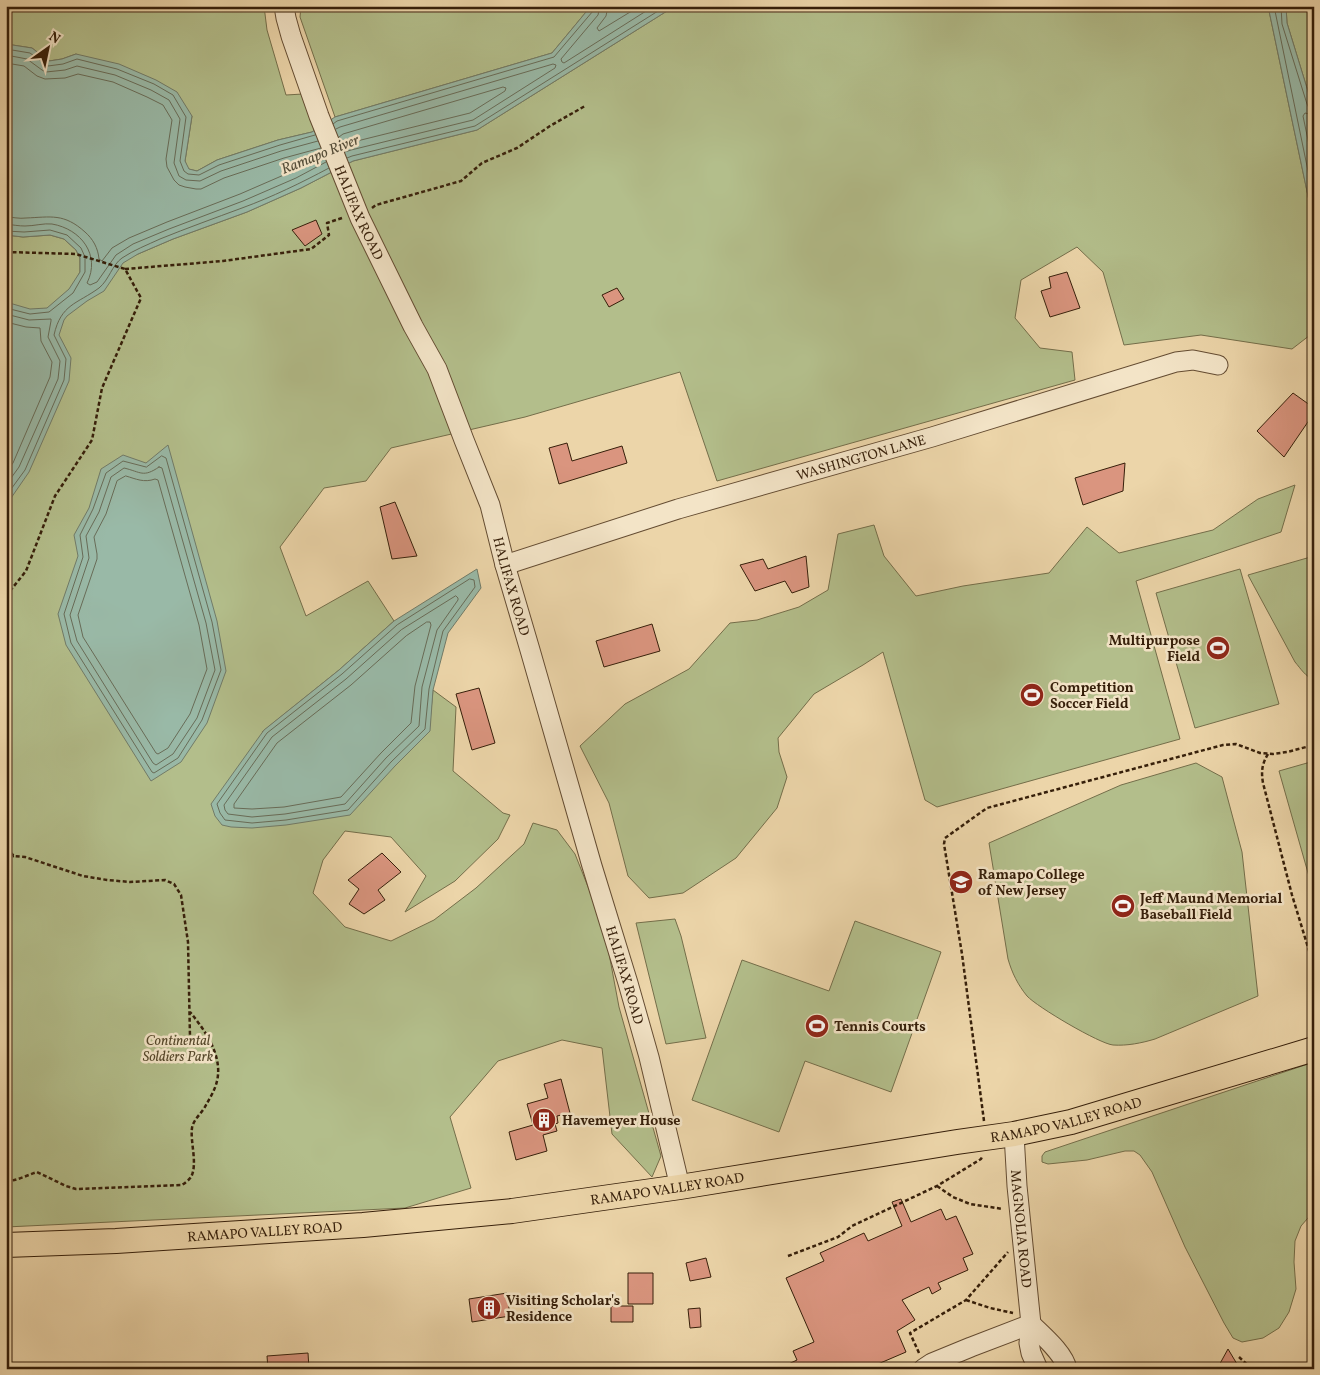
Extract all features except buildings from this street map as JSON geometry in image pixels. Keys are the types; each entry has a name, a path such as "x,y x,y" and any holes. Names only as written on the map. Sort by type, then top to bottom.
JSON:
{"main road":[{"name":"RAMAPO VALLEY ROAD","path":"7,1245 116,1241 364,1225 512,1211 680,1187 1014,1134 1070,1122 1108,1109 1314,1049"}],"street":[{"name":"HALIFAX ROAD","path":"284,6 291,36 319,116 360,218 413,326 437,369 490,506 505,565 592,866 631,992 649,1057 680,1187"},
{"name":"WASHINGTON LANE","path":"505,565 678,510 932,437 1176,362 1193,360 1218,365"},
{"name":"MAGNOLIA ROAD","path":"1014,1134 1017,1186 1031,1324 1031,1354 1038,1369"},
{"path":"921,1361 948,1357 1031,1324 1062,1356 1067,1369"}],"path":[{"path":"6,252 76,254 123,269 223,261 311,249 329,235 327,223 342,218 360,218 376,205 460,181 482,163 516,148 585,106"},
{"path":"6,596 26,571 55,496 92,440 102,388 141,298 123,269"},
{"path":"985,1123 962,954 944,844 945,838 987,808 1223,745 1236,744 1268,754 1287,752 1314,745"},
{"path":"1268,754 1262,764 1263,783 1292,895 1314,967"},
{"path":"6,848 14,856"},
{"path":"6,857 24,857 84,876 106,880 130,882 165,880 174,884 181,895 184,907 188,942 190,1037"},
{"path":"6,1181 14,1181 25,1175 38,1172 66,1186 76,1188 182,1185 190,1178 193,1168 192,1126 215,1089 218,1079 218,1065 206,1033 190,1012"},
{"path":"788,1256 838,1237 852,1226 937,1186 981,1159"},
{"path":"937,1186 953,1197 970,1204 1003,1209"},
{"path":"921,1361 910,1333 966,1300 1008,1252"},
{"path":"966,1300 1014,1314"},
{"path":"1239,1356 1252,1369"}],"green space":[{"path":"6,6 264,6 267,30 286,95 303,94 318,128 312,132 278,140 217,160 197,171 188,169 185,161 192,116 76,54 49,61 32,48 6,44"},
{"path":"301,6 591,6 552,53 335,117 300,17"},
{"name":"Continental Soldiers Park","path":"675,6 1268,6 1312,215 1314,217 1314,332 1292,349 1201,335 1124,345 1103,272 1077,247 1021,280 1015,318 1040,348 1072,352 1075,380 717,481 680,372 525,417 391,448 366,481 324,488 280,547 306,616 368,581 394,621 339,670 262,732 395,766 429,731 433,690 456,707 453,771 503,813 510,815 498,839 455,881 405,912 426,876 391,837 345,831 323,860 313,893 345,927 391,941 434,920 476,888 524,844 533,823 557,830 575,854 604,927 619,1007 661,1156 652,1177 612,1134 602,1048 562,1040 498,1061 450,1117 471,1188 405,1208 6,1227 6,235 23,237 50,235 64,239 76,250 80,258 80,272 78,276 247,212 301,188 353,161 477,130"},
{"path":"1286,6 1314,6 1314,111 1287,23"},
{"path":"1295,485 1281,532 1136,581 1180,739 937,807 925,800 883,652 814,694 778,738 779,752 787,777 777,808 736,858 683,893 649,898 628,876 609,803 580,746 625,704 689,669 730,623 757,620 799,607 828,590 838,534 874,525 884,556 916,596 963,586 1049,573 1087,527 1119,553 1213,530 1258,499"},
{"path":"1314,556 1314,680 1295,662 1248,575"},
{"name":"Multipurpose Field","path":"1240,569 1279,704 1195,728 1156,593"},
{"path":"1314,761 1314,894 1279,771"},
{"name":"Jeff Maund Memorial Baseball Field","path":"1196,763 1222,777 1242,852 1258,996 1155,1039 1124,1045 1106,1043 1083,1032 1043,1008 1027,996 1018,983 1008,959 989,843 1121,785"},
{"path":"675,919 681,936 706,1038 666,1044 636,923"},
{"name":"Tennis Courts","path":"855,921 941,952 891,1092 805,1061 779,1132 692,1100 742,960 829,991"},
{"path":"1314,1062 1314,1211 1301,1226 1295,1241 1296,1289 1289,1312 1279,1328 1263,1338 1242,1342 1233,1338 1185,1247 1152,1172 1140,1155 1134,1151 1125,1151 1087,1160 1048,1164 1042,1162 1042,1156 1045,1152"}],"water":[{"name":"Ramapo River","path":"591,6 675,6 477,130 353,161 301,188 247,212 173,239 138,254 123,263 104,291 87,301 64,320 59,335 71,358 69,381 29,472 9,501 10,526 6,536 6,302 30,309 47,308 69,289 80,272 80,258 76,250 64,239 50,235 23,237 6,235 6,44 32,48 49,61 76,54 119,64 156,80 177,92 192,116 185,161 189,169 197,171 217,160 278,140 312,132 335,117 552,53"},
{"path":"1268,6 1286,6 1287,23 1314,111 1314,217 1312,215"},
{"path":"168,445 217,621 226,671 207,723 181,762 151,781 66,645 58,614 78,556 74,535 89,508 101,469 123,455 146,463"},
{"path":"477,569 481,588 448,633 433,690 430,731 350,815 252,828 222,825 215,816 211,804 264,730 339,670 394,621"}],"place":[{"name":"Multipurpose Field","path":"1218,648"},
{"name":"Competition Soccer Field","path":"1032,695"},
{"name":"Ramapo College of New Jersey","path":"961,882"},
{"name":"Jeff Maund Memorial Baseball Field","path":"1123,906"},
{"name":"Tennis Courts","path":"817,1026"},
{"name":"Havemeyer House","path":"544,1120"},
{"name":"Visiting Scholar's Residence","path":"489,1308"}]}
